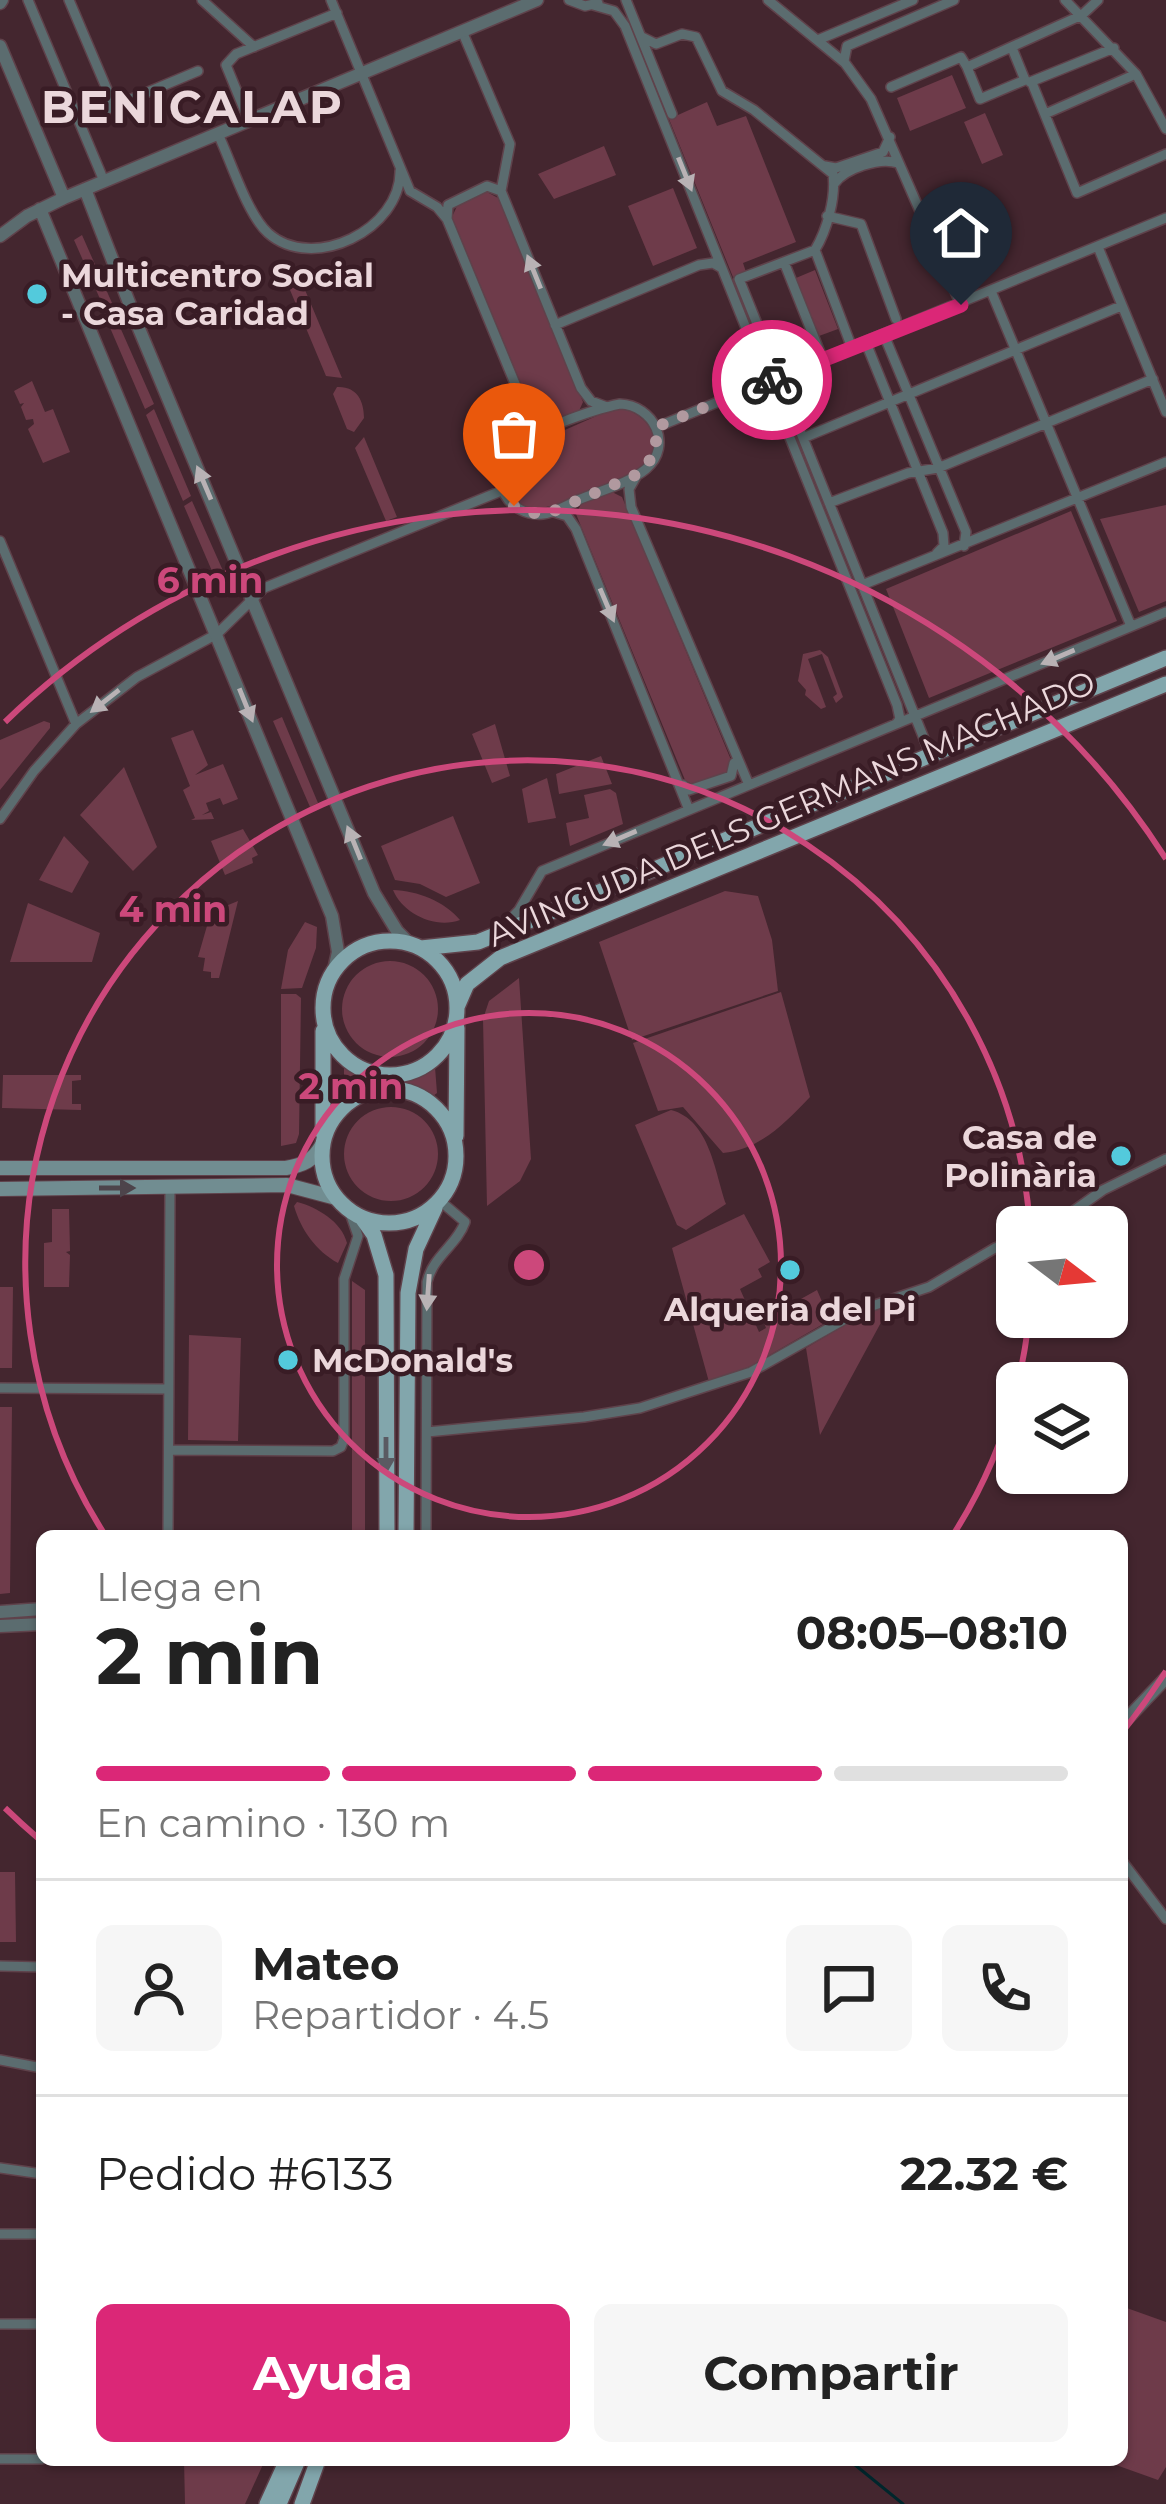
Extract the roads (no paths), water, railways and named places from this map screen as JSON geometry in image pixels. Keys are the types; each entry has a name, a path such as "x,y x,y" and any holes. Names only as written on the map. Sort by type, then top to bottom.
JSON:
{"main road":[{"name":"AVINGUDA DELS GERMANS MACHADO","path":"416,946 440,949 493,937 1166,658"},
{"name":"AVINGUDA DELS GERMANS MACHADO","path":"457,1010 467,983 500,958 1166,684"},
{"path":"387,1530 386,1275 374,1235 325,1177 322,1144 323,1001 334,970 364,946 386,940 416,946 443,967 455,992 457,1010 456,1160 451,1182 416,1249 408,1293 406,1530"},
{"path":"323,1017 332,1042 349,1061 372,1073 398,1075 434,1059 450,1038 457,1010"},
{"path":"0,1168 286,1168 305,1163 345,1104 376,1090 398,1089 438,1109 451,1129 456,1160"},
{"path":"0,1189 287,1185 399,1222 422,1214 438,1201"},
{"path":"267,2504 284,2466"},
{"path":"279,2504 295,2466"},
{"path":"302,2504 316,2466"}],"street":[{"path":"28,0 104,181"},
{"path":"69,0 114,106"},
{"path":"202,0 254,47"},
{"path":"331,0 410,190 447,219"},
{"path":"0,236 64,198 537,0"},
{"path":"569,0 598,3 620,17 723,270 803,438 931,757"},
{"path":"626,0 672,115"},
{"path":"767,0 820,39 872,99 961,305"},
{"path":"820,39 913,0"},
{"path":"845,63 848,46 954,0"},
{"path":"1065,0 1136,74 1166,129"},
{"path":"967,67 1082,15 1098,0"},
{"path":"249,121 226,65 236,54 337,13"},
{"path":"462,31 510,144 501,190 586,396 607,406"},
{"path":"642,37 656,44 692,34 717,86 832,174 827,216 815,250 852,348"},
{"path":"0,46 64,198"},
{"path":"1012,48 1077,193 1166,154"},
{"path":"891,87 961,56 980,99 1114,48"},
{"path":"79,121 198,71"},
{"path":"1045,114 1136,74"},
{"path":"218,134 254,214 268,233 289,245 327,246 370,228 398,191 399,166"},
{"path":"823,166 836,168 883,152 890,137"},
{"path":"834,184 842,174 885,160 902,168"},
{"path":"501,190 488,186 453,200 446,212 530,420 530,431 523,440"},
{"path":"85,189 378,902 397,931 416,946"},
{"path":"40,209 211,637 332,916 338,952 334,970"},
{"path":"827,216 860,224 896,319"},
{"path":"656,427 1166,218"},
{"path":"1098,247 1166,412"},
{"path":"815,250 740,279 773,380 898,705 896,724"},
{"path":"784,262 824,359"},
{"path":"555,325 699,265 713,263 723,270"},
{"path":"991,291 1131,626"},
{"path":"803,438 1121,306"},
{"path":"884,335 965,529 964,546"},
{"path":"866,343 943,533 944,545 935,555"},
{"path":"829,503 919,470 938,468 1153,380"},
{"path":"689,809 573,521 560,512 523,510 501,491 501,465 509,449 523,440 607,406 636,406 650,416 656,427 656,453 629,489 631,507 748,785"},
{"path":"862,585 1166,462"},
{"path":"549,513 638,474"},
{"path":"0,819 76,724 137,677 211,637 264,588 501,491"},
{"path":"943,533 954,541 963,537 965,529"},
{"path":"0,541 76,724"},
{"name":"AVINGUDA DELS GERMANS MACHADO","path":"493,937 519,910 542,871 1166,612"},
{"path":"676,776 694,791 731,776 732,752"},
{"path":"1081,1206 1166,1159"},
{"path":"168,1530 170,1188"},
{"path":"426,1530 427,1282 434,1260 465,1222 438,1201"},
{"path":"169,1450 341,1448 344,1279 358,1236 349,1208"},
{"path":"427,1432 584,1418 685,1394 751,1372 862,1310 929,1287 996,1248"},
{"path":"0,1388 168,1388"},
{"path":"0,1612 36,1609"},
{"path":"0,1626 36,1624"},
{"path":"1128,1718 1166,1678"},
{"path":"1128,1869 1166,1919"},
{"path":"0,1966 36,1967"},
{"path":"0,2060 36,2067"},
{"path":"0,2168 36,2173"},
{"path":"0,2234 36,2234"},
{"path":"0,2324 36,2324"},
{"path":"0,2459 36,2459"}],"waterway":[{"path":"856,2466 903,2504"}],"place":[{"name":"Multicentro Social - Casa Caridad","path":"37,294"},
{"name":"Casa de Polinària","path":"1121,1156"},
{"name":"Alqueria del Pi","path":"790,1270"},
{"name":"McDonald's","path":"288,1360"}],"district":[{"name":"BENICALAP","path":"193,106"}]}
